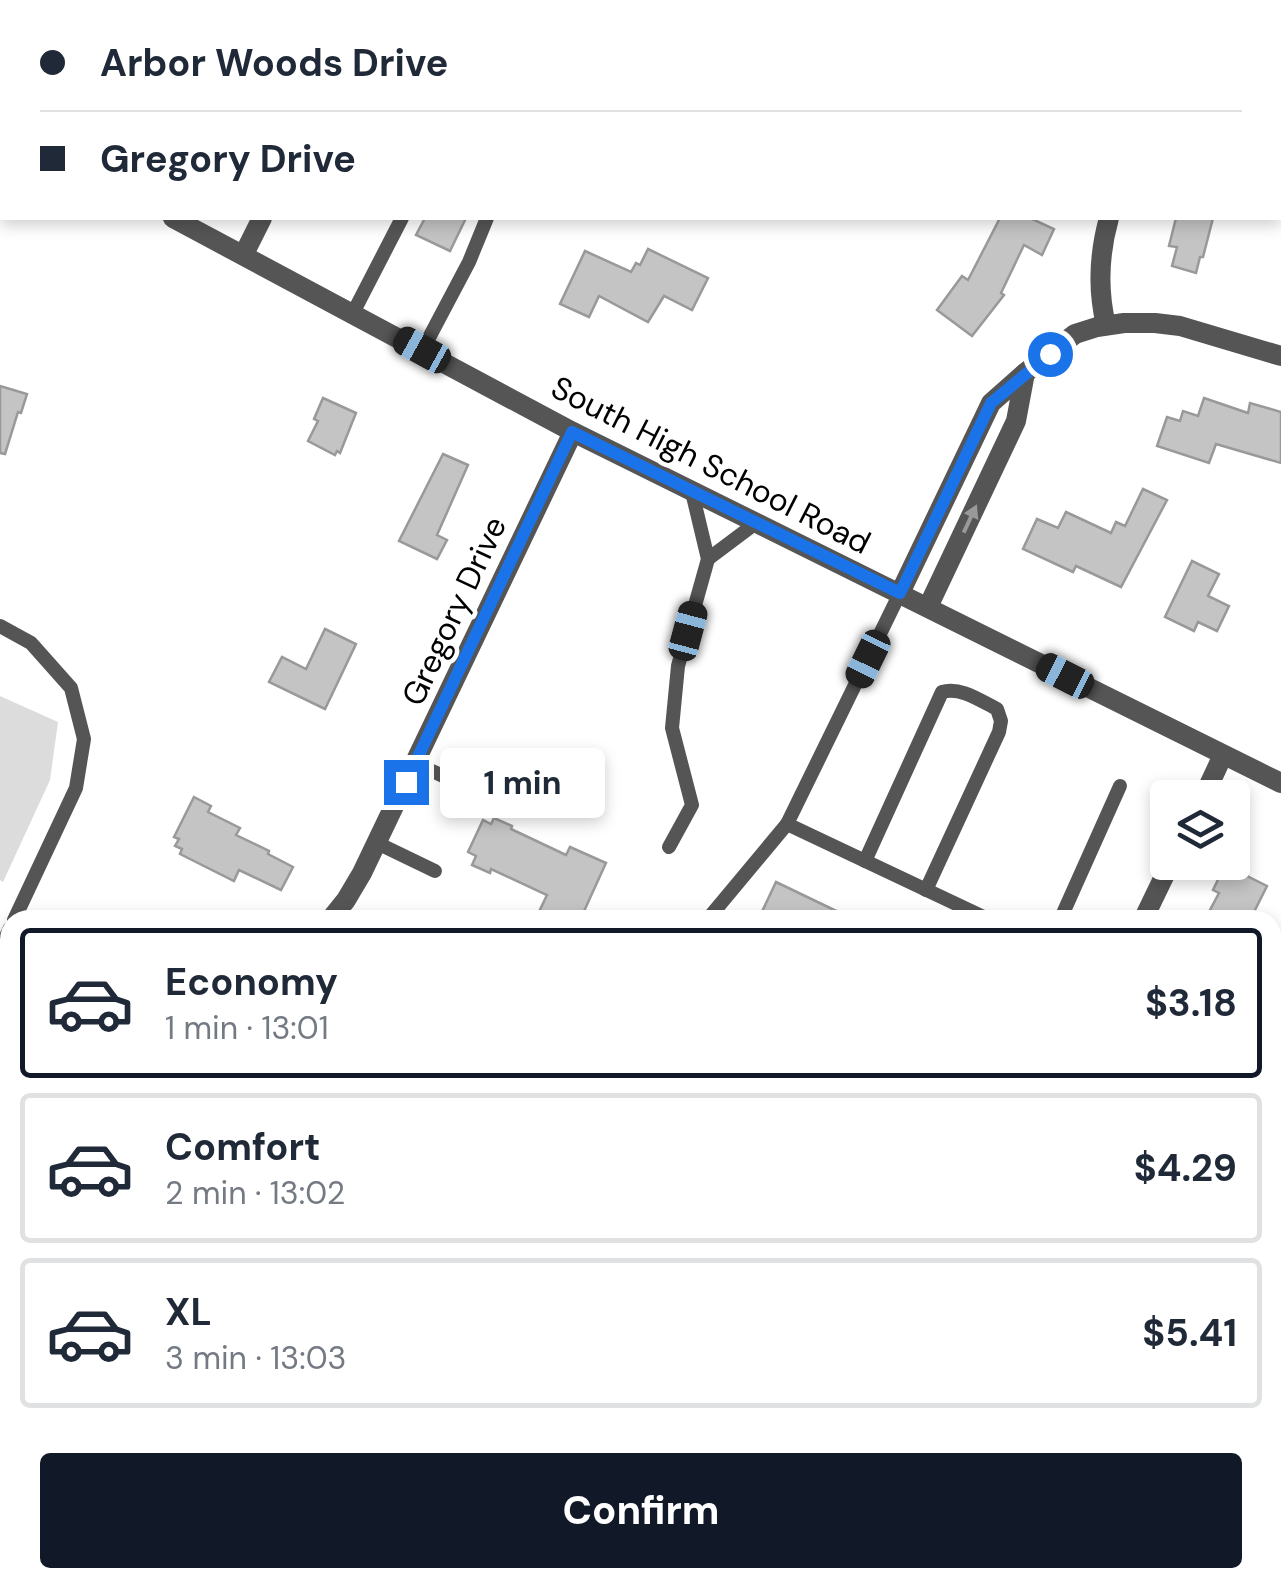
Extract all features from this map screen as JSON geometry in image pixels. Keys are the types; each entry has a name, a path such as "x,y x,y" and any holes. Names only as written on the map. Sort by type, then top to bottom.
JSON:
{"street":[{"name":"South High School Road","path":"177,220 572,432 1281,782"},
{"path":"244,254 261,220"},
{"path":"1106,326 1099,275 1109,220"},
{"path":"900,593 991,403 1074,334 1144,322 1174,325 1281,356"},
{"path":"928,607 1016,421 1025,373"},
{"name":"Gregory Drive","path":"337,910 377,843 572,432"},
{"path":"1211,780 1223,755"},
{"path":"1149,910 1163,880"}],"lane":[{"path":"353,313 401,220"},
{"path":"422,350 469,262 486,220"},
{"path":"669,847 692,805 672,728 678,666 708,559 692,492"},
{"path":"708,559 756,522"},
{"path":"713,910 787,824 900,593"},
{"path":"0,626 31,643 72,688 84,740 76,788 19,910"},
{"path":"865,861 942,692 962,692 998,709 999,732 926,890"},
{"path":"415,762 475,790"},
{"path":"1064,910 1120,786"},
{"path":"787,824 969,910"},
{"path":"377,843 434,870"}],"shaded area":[{"path":"0,696 58,722 50,780 3,882 0,880"}],"building":[{"path":"424,220 465,220 450,251 416,235"},
{"path":"999,220 1034,220 1054,229 1042,255 1024,245 1001,293 1004,295 972,336 937,310 962,276 968,280"},
{"path":"1176,220 1212,220 1196,273 1172,266 1177,247 1169,246"},
{"path":"648,249 708,278 692,310 664,296 648,322 599,296 589,317 560,304 585,251 631,272 636,263 640,265"},
{"path":"0,386 27,394 5,454 0,453"},
{"path":"323,398 356,413 340,453 335,455 308,441"},
{"path":"1204,398 1248,413 1250,403 1281,412 1281,463 1216,444 1209,463 1157,446 1167,417 1180,421 1183,411 1198,416"},
{"path":"443,454 468,465 437,535 447,540 437,559 399,541"},
{"path":"1143,489 1167,500 1121,587 1076,566 1073,572 1023,549 1037,519 1058,528 1066,512 1111,533 1116,522 1125,526"},
{"path":"1192,561 1219,574 1208,596 1229,606 1217,631 1198,622 1194,631 1165,617"},
{"path":"325,629 356,644 325,709 269,682 282,657 306,669"},
{"path":"194,797 211,806 208,812 240,828 236,835 293,867 281,890 239,870 234,881 180,854 182,849 175,846 179,839 174,837"},
{"path":"494,818 566,855 570,847 606,863 585,910 540,910 547,895 491,869 490,873 472,865 476,856 468,852 483,820 491,824"},
{"path":"1250,878 1267,886 1255,910 1210,910 1219,893 1213,890 1218,880"},
{"path":"776,882 834,910 763,910"}],"route":[{"path":"406,782 572,432 900,593 991,403 1050,354"}]}
